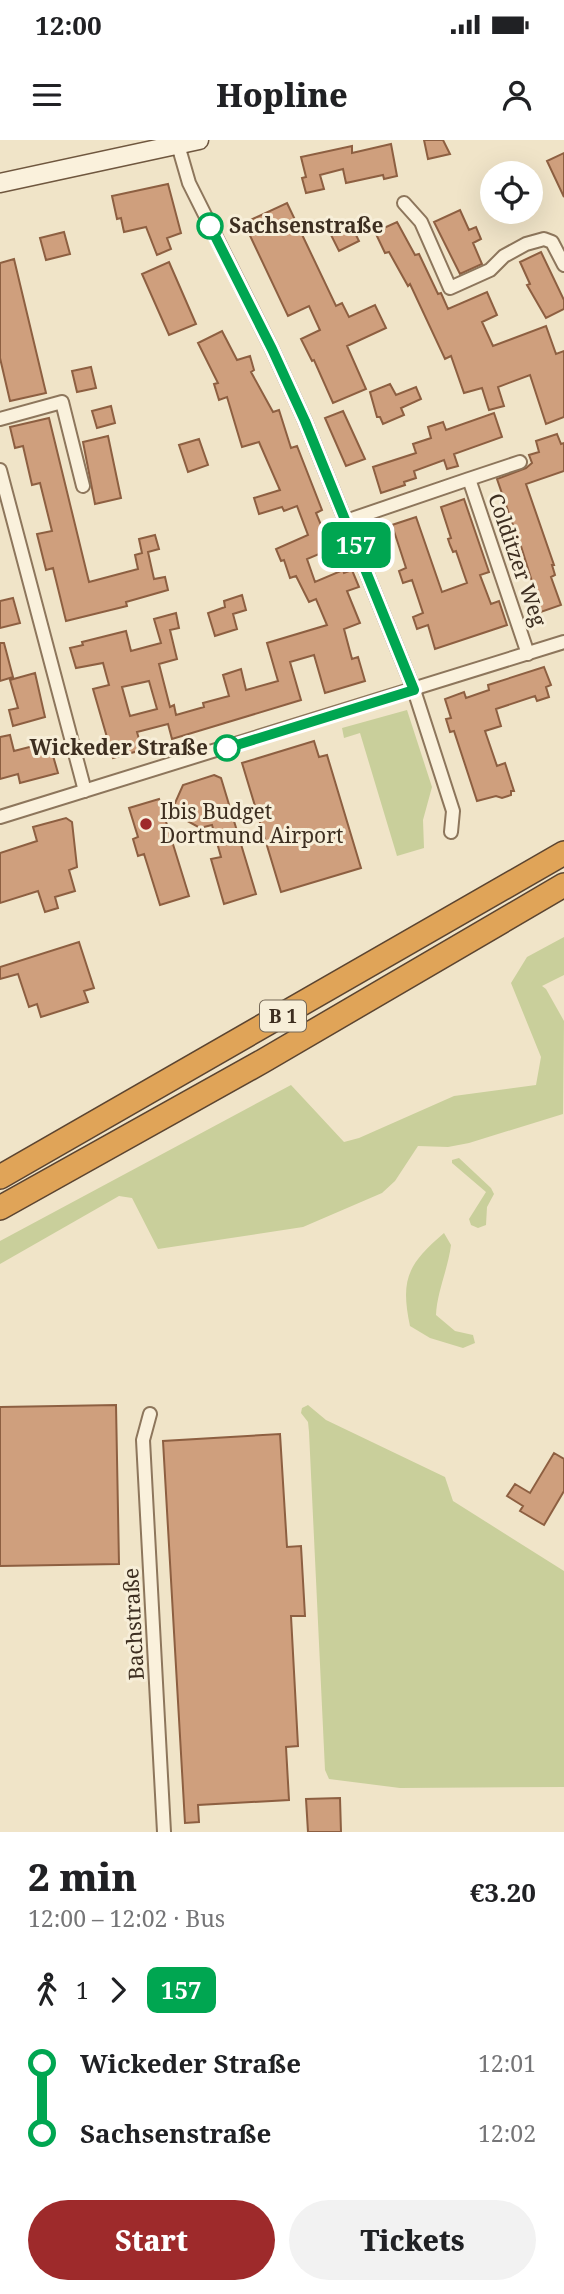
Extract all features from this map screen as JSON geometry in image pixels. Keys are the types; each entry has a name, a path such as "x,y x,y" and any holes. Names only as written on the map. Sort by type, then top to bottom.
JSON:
{"highway":[{"name":"B 1","path":"0,1177 564,853"},
{"name":"B 1","path":"0,1208 275,1055 564,886"}],"main road":[{"path":"0,183 199,140"}],"street":[{"path":"178,145 189,183 305,421 414,690 453,811 451,832"},
{"path":"404,203 421,222 450,288 490,270 510,252 533,241 548,240 555,245 563,259"},
{"path":"0,419 62,402 83,486"},
{"name":"Colditzer Weg","path":"346,521 520,462"},
{"path":"0,470 85,792"},
{"name":"Colditzer Weg","path":"469,479 528,654"},
{"path":"0,817 564,642"},
{"name":"Bachstraße","path":"150,1414 143,1440 164,1832"}],"green space":[{"path":"407,710 432,787 423,820 424,848 397,856 360,733 344,738 342,728"},
{"path":"564,937 564,975 542,986 564,1021 563,1114 469,1143 448,1147 418,1146 395,1181 382,1193 303,1227 158,1249 132,1198 119,1196 0,1264 0,1241 291,1085 344,1142 454,1096 536,1085 541,1057 511,983 527,957"},
{"path":"459,1158 494,1194 487,1207 486,1225 478,1228 471,1225 469,1219 486,1192 452,1163 452,1160"},
{"path":"444,1233 451,1245 436,1315 455,1331 473,1335 475,1343 463,1348 430,1338 410,1326 407,1310 407,1284 410,1274 422,1254"},
{"path":"308,1405 326,1420 445,1477 453,1501 564,1571 564,1787 400,1788 329,1779 325,1770 309,1432 308,1422 301,1413 302,1408"}],"building":[{"path":"424,140 443,140 450,154 428,159"},
{"path":"391,144 397,176 384,179 383,175 346,183 343,169 320,175 324,189 306,193 302,178 306,177 301,157 352,146 352,153"},
{"path":"564,153 564,197 547,161"},
{"path":"168,184 181,233 167,238 171,249 157,255 146,227 124,232 121,218 117,219 112,196"},
{"path":"287,203 336,306 342,303 349,317 375,305 386,328 347,346 366,389 333,403 314,360 312,361 301,339 320,330 309,306 288,316 244,223"},
{"path":"460,210 469,230 476,227 481,239 473,243 482,264 460,274 434,222"},
{"path":"397,222 415,255 419,254 448,309 487,292 497,315 482,322 493,346 546,326 556,354 564,351 564,417 546,424 530,375 498,387 504,406 489,410 482,388 464,393 451,356 445,359 410,284 408,286 389,252 385,253 375,232"},
{"path":"351,225 359,241 339,251 331,235"},
{"path":"64,232 70,254 46,260 40,238"},
{"path":"541,252 564,300 564,309 546,318 527,285 530,284 520,262"},
{"path":"14,259 46,393 10,401 0,358 0,263"},
{"path":"169,262 196,324 169,335 142,274"},
{"path":"222,331 237,360 250,356 254,370 251,372 273,412 279,410 291,448 297,446 322,510 316,513 331,549 307,559 315,582 343,570 344,573 352,570 359,587 347,591 360,623 344,629 352,659 358,657 365,681 325,693 314,655 290,662 301,700 172,739 168,724 137,732 142,750 113,758 93,689 109,685 103,663 76,668 70,648 83,645 82,642 126,631 131,651 161,643 154,619 176,613 179,628 170,630 177,659 159,664 170,707 174,705 176,715 204,707 203,703 229,696 223,675 241,669 246,690 278,681 267,643 327,625 316,599 309,602 296,576 290,578 284,560 281,561 276,549 308,535 297,506 284,511 282,507 259,514 254,498 280,490 259,442 242,447 227,397 219,400 214,384 218,383 198,343","holes":["149,681 157,709 130,716 122,687"]},
{"path":"91,367 96,388 77,392 72,371"},
{"path":"390,384 396,395 416,387 421,399 401,408 404,415 383,424 380,417 377,417 370,392"},
{"path":"111,406 115,423 97,428 92,411"},
{"path":"343,411 365,459 346,466 325,418"},
{"path":"494,413 502,437 454,454 458,466 447,469 444,460 414,471 416,478 404,482 405,485 381,493 373,467 416,453 413,444 431,438 428,427 443,422 446,430"},
{"path":"49,418 89,582 138,569 135,555 142,553 139,539 155,535 159,549 148,552 154,579 165,577 168,590 126,602 127,606 66,621 53,568 46,570 37,534 52,531 40,483 32,485 23,446 15,448 10,427"},
{"path":"557,434 561,444 564,443 564,471 526,484 554,565 555,575 551,577 561,605 535,614 526,591 534,588 520,543 515,545 511,532 515,531 497,479 526,468 532,463 529,455 539,452 536,441"},
{"path":"108,436 121,498 95,504 83,442"},
{"path":"199,439 208,465 188,472 179,445"},
{"path":"464,499 489,572 480,575 491,604 499,601 507,625 435,649 428,625 417,629 413,617 423,613 412,580 403,583 399,571 406,568 392,525 416,517 442,592 467,583 456,551 453,552 450,545 448,539 451,538 441,507"},
{"path":"242,595 246,610 233,614 237,629 215,636 208,613 225,607 224,601"},
{"path":"13,598 20,623 0,628 0,601"},
{"path":"0,643 4,643 13,677 0,681"},
{"path":"544,667 551,685 546,687 549,697 537,701 535,696 496,709 501,726 485,731 497,766 505,763 514,791 502,798 496,796 477,801 454,731 450,732 446,719 451,718 445,699 464,692 466,698 489,690 488,685"},
{"path":"35,673 45,717 13,726 9,710 18,708 10,680"},
{"path":"10,735 14,751 49,742 58,773 20,783 18,774 0,779 0,737"},
{"path":"314,741 319,757 327,755 361,868 281,892 242,763"},
{"path":"214,775 221,778 256,894 224,904 211,859 221,857 212,825 200,828 171,812 183,785"},
{"path":"159,799 189,896 160,905 144,854 138,856 133,839 138,837 129,808"},
{"path":"66,818 72,822 77,867 69,870 75,891 55,897 58,908 45,912 38,891 0,903 0,853 37,841 33,827"},
{"path":"79,942 94,988 84,991 88,1002 41,1017 37,1004 29,1007 18,974 0,979 0,967"},
{"path":"116,1405 119,1564 0,1566 0,1407"},
{"path":"280,1434 287,1547 301,1546 305,1616 291,1616 298,1746 286,1747 289,1800 198,1805 199,1822 185,1823 163,1441"},
{"path":"554,1453 564,1459 564,1491 544,1525 520,1511 523,1506 507,1496 515,1484 530,1493"},
{"path":"340,1798 341,1832 308,1832 306,1799"}],"bus line":[{"name":"157","path":"210,226 305,421 414,690 227,748"}],"place":[{"name":"Sachsenstraße","path":"210,226"},
{"name":"Wickeder Straße","path":"227,748"},
{"name":"Ibis Budget Dortmund Airport","path":"146,824"}]}
